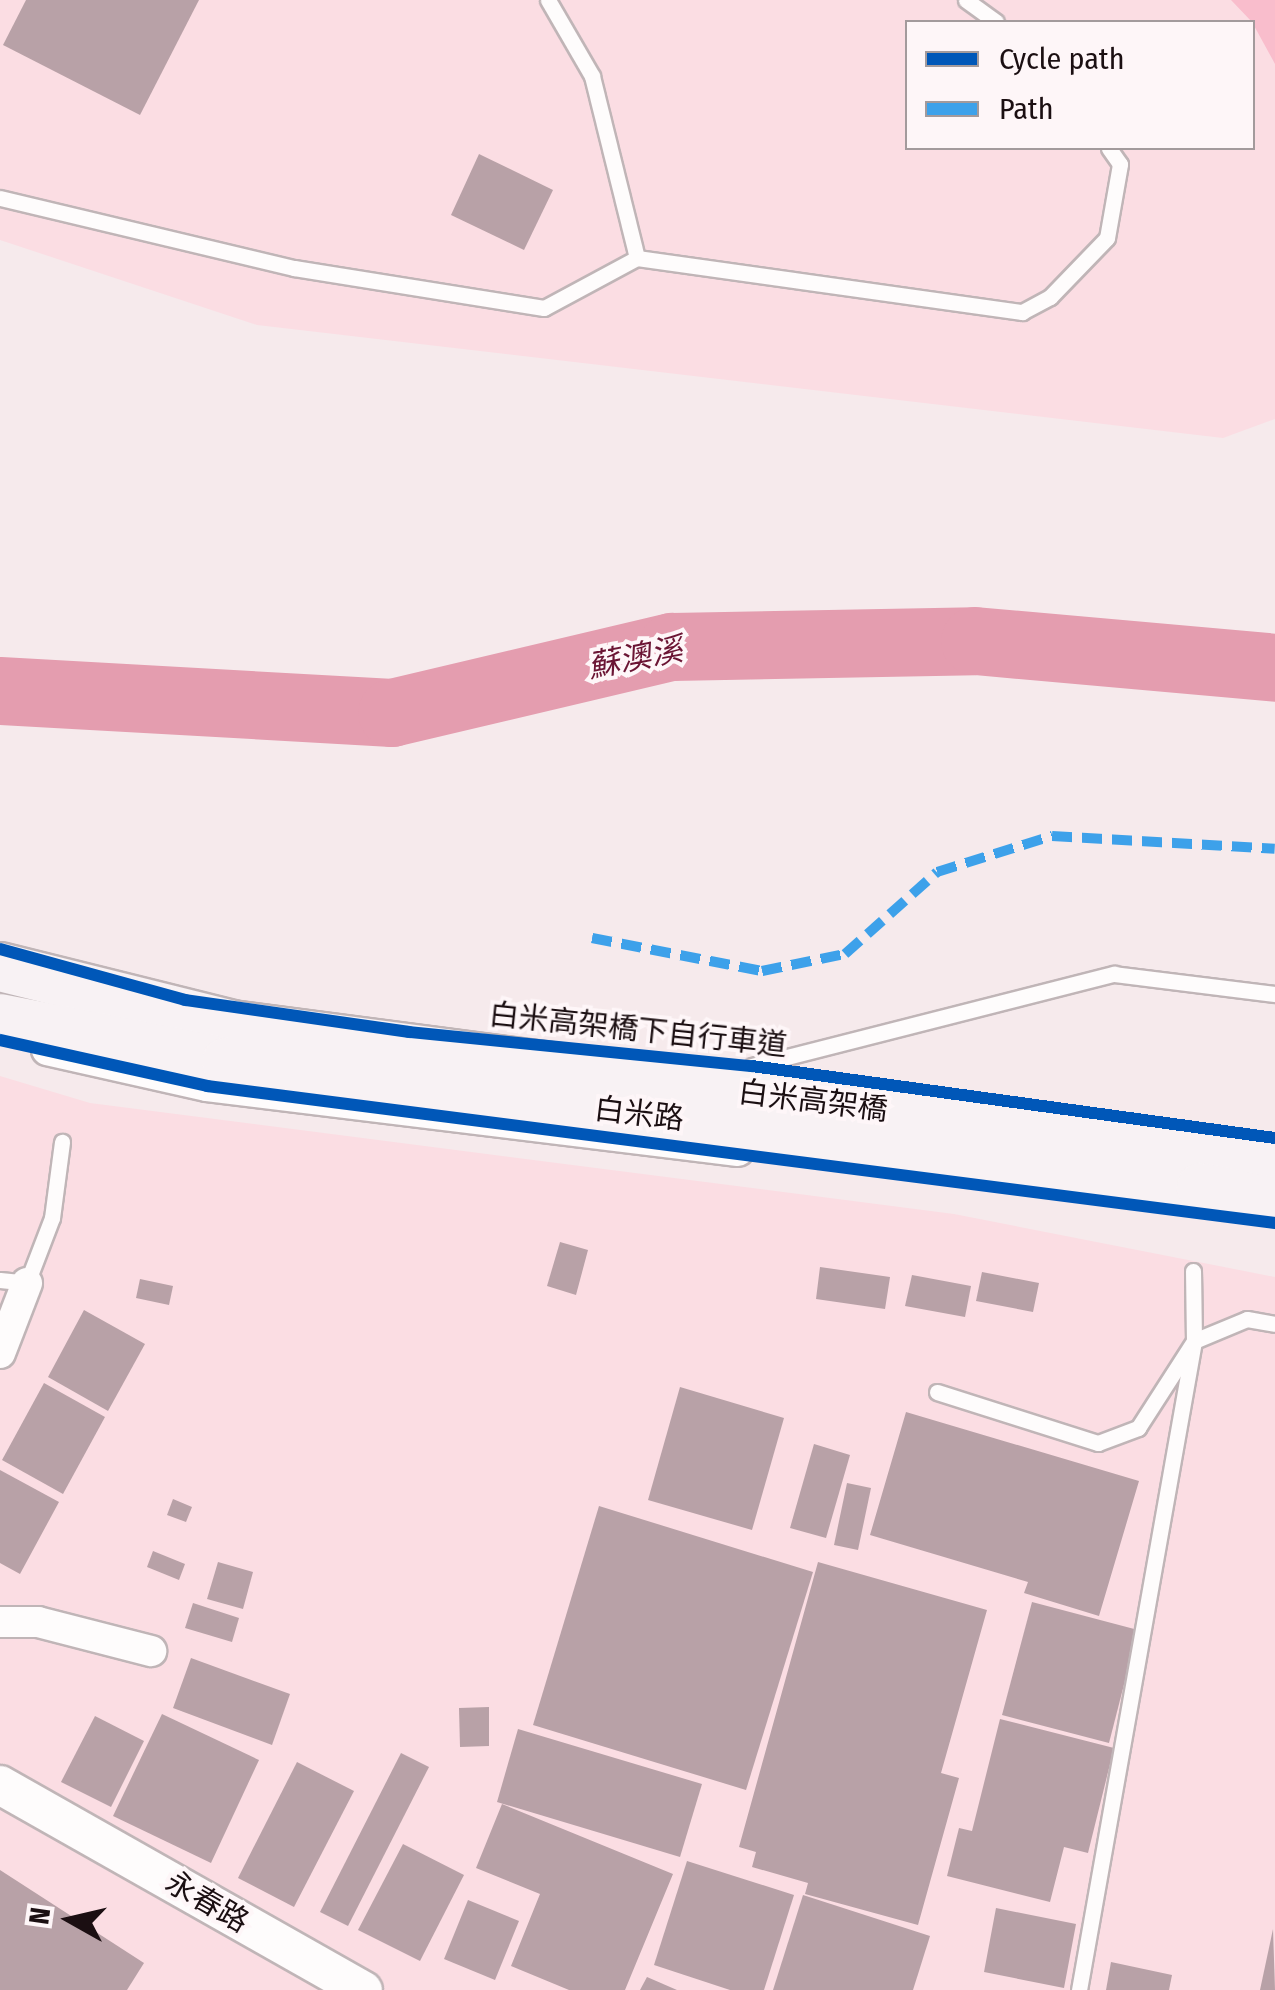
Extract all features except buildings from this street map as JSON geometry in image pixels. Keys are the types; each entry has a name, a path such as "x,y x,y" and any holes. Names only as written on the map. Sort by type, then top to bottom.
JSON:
{"main road":[{"name":"白米高架橋","path":"0,967 232,1026 1275,1162"},
{"name":"白米高架橋","path":"0,1018 226,1062 1275,1202"}],"street":[{"name":"白米路","path":"0,1040 207,1086 1275,1223"},
{"path":"0,1353 13,1282"},
{"path":"0,1622 38,1622 150,1651"},
{"name":"永春路","path":"0,1785 363,1990"}],"lane":[{"path":"548,0 592,76 637,258"},
{"path":"966,0 993,20"},
{"path":"0,198 294,268 544,308 637,258 1022,312 1050,297 1107,238 1120,164 1110,150"},
{"path":"752,1066 1114,974 1275,994"},
{"path":"13,1282 52,1218 62,1142"},
{"path":"1079,1990 1194,1342 1194,1271"},
{"path":"937,1392 1098,1443 1138,1428 1194,1342 1247,1319 1275,1324"}],"shaded area":[{"path":"0,0 1275,0 1275,419 1223,438 257,325 0,240"},
{"path":"1231,0 1275,0 1275,64 1255,27 1255,20 1250,20"},
{"path":"0,1076 90,1103 954,1214 1275,1277 1275,1990 0,1990"}],"waterway":[{"name":"蘇澳溪","path":"0,691 392,713 672,647 975,641 1275,668"}],"marked path":[{"path":"592,938 762,971 845,954 937,872 1052,836 1275,849"}],"cycle path":[{"name":"白米高架橋下自行車道","path":"0,949 185,1000 409,1032 752,1066 1275,1138"},
{"path":"0,1040 207,1086 1275,1223"}]}
